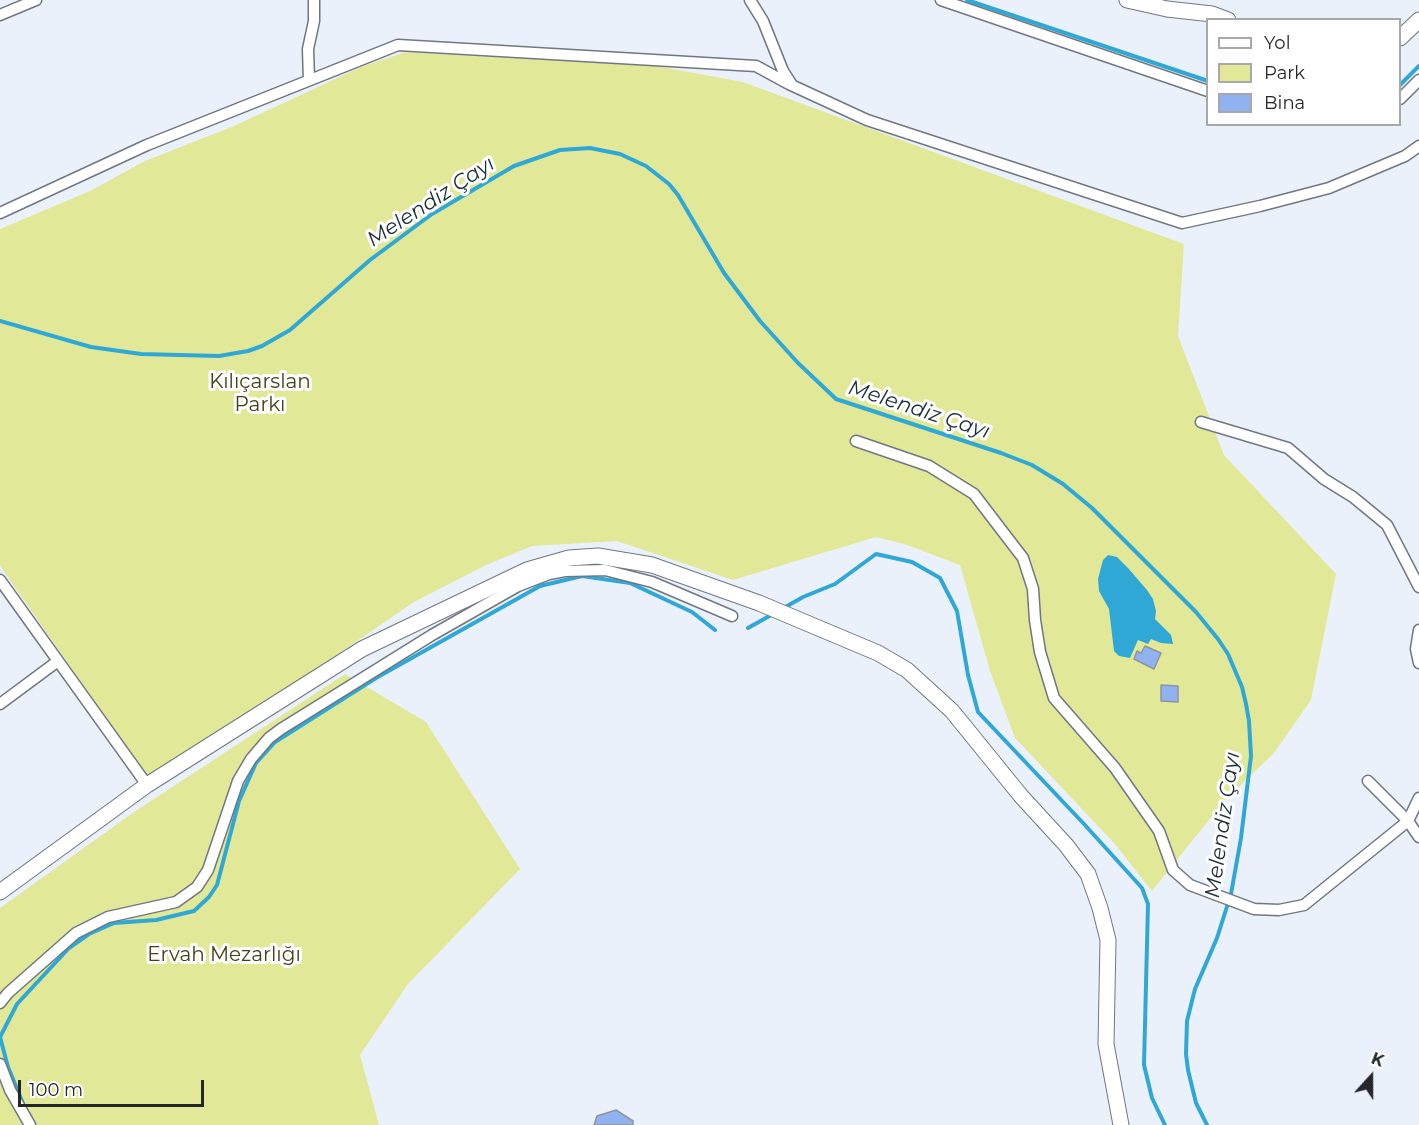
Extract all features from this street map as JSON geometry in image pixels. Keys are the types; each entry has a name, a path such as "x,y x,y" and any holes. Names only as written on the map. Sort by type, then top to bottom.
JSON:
{"main road":[{"path":"1126,0 1167,9 1212,14 1223,18"},
{"path":"1401,37 1419,20"},
{"path":"0,892 147,785 362,649 527,570 569,558 598,556 652,565 759,603 878,653 907,670 952,711 1021,796 1066,845 1088,874 1108,940 1106,1044 1120,1125"}],"street":[{"path":"0,15 36,0"},
{"path":"309,80 308,49 314,21 314,0"},
{"path":"750,0 763,21 783,71 793,86"},
{"path":"941,0 1206,90"},
{"path":"0,213 147,145 398,45 756,66 867,120 1182,223 1329,188 1405,156 1419,146"},
{"path":"1401,98 1419,80"},
{"path":"1202,422 1288,448 1324,479 1353,497 1387,525 1419,587"},
{"path":"856,441 929,466 974,494 1023,558 1033,589 1040,652 1054,698 1115,768 1159,831 1173,870 1190,885 1254,909 1279,910 1304,905 1408,821 1419,798"},
{"path":"0,1003 8,993 76,933 108,917 176,903 190,893 207,870 244,769 259,748 281,729 432,635 518,586 566,571 605,570 652,582 732,616"},
{"path":"0,580 147,785"},
{"path":"1419,630 1416,649 1419,663"},
{"path":"0,704 58,661"},
{"path":"1368,781 1408,821 1419,837"},
{"path":"0,1064 10,1090 30,1125"}],"green space":[{"name":"Kılıçarslan Parkı","path":"406,52 656,66 743,82 1184,244 1178,336 1224,455 1336,574 1311,700 1274,753 1225,800 1152,891 1114,843 1015,738 990,671 960,565 907,545 876,537 733,580 617,541 532,546 486,565 414,602 151,782 0,566 0,229 90,191 145,161 234,126 363,66"},
{"name":"Ervah Mezarlığı","path":"345,674 426,722 520,869 408,984 360,1055 379,1125 0,1125 0,908 134,812"}],"water":[{"path":"1108,555 1117,557 1147,590 1153,599 1155,619 1171,635 1173,644 1151,639 1148,644 1138,640 1130,658 1119,656 1114,651 1109,609 1099,591 1098,579 1103,560"}],"building":[{"path":"1145,646 1161,653 1154,669 1134,659 1137,651 1141,653"},
{"path":"1161,685 1178,686 1178,702 1161,701"},
{"path":"616,1110 633,1121 633,1125 594,1125 597,1116"}],"waterway":[{"path":"967,0 1206,80"},
{"path":"1401,84 1419,66"},
{"name":"Melendiz Çayı","path":"0,321 91,347 141,354 219,356 248,351 290,330 370,260 432,214 514,166 560,150 590,148 620,154 646,166 669,184 678,195 724,273 760,321 798,363 836,399 1001,453 1032,465 1063,484 1092,508 1196,612 1228,654 1242,687 1246,704 1251,756 1241,838 1231,894 1217,938 1195,989 1187,1021 1188,1070 1196,1103 1207,1125"},
{"path":"782,609 803,597 835,584 876,554 912,562 940,578 957,611 968,675 978,712 1142,888 1148,904 1144,1065 1152,1098 1165,1125"},
{"path":"24,1106 8,1067 0,1037 17,1004 69,948 89,934 114,923 156,920 194,911 209,897 217,885 239,801 256,763 275,742 376,678 540,586 582,576 630,583 692,612 715,630"},
{"path":"748,628 773,614"}]}
